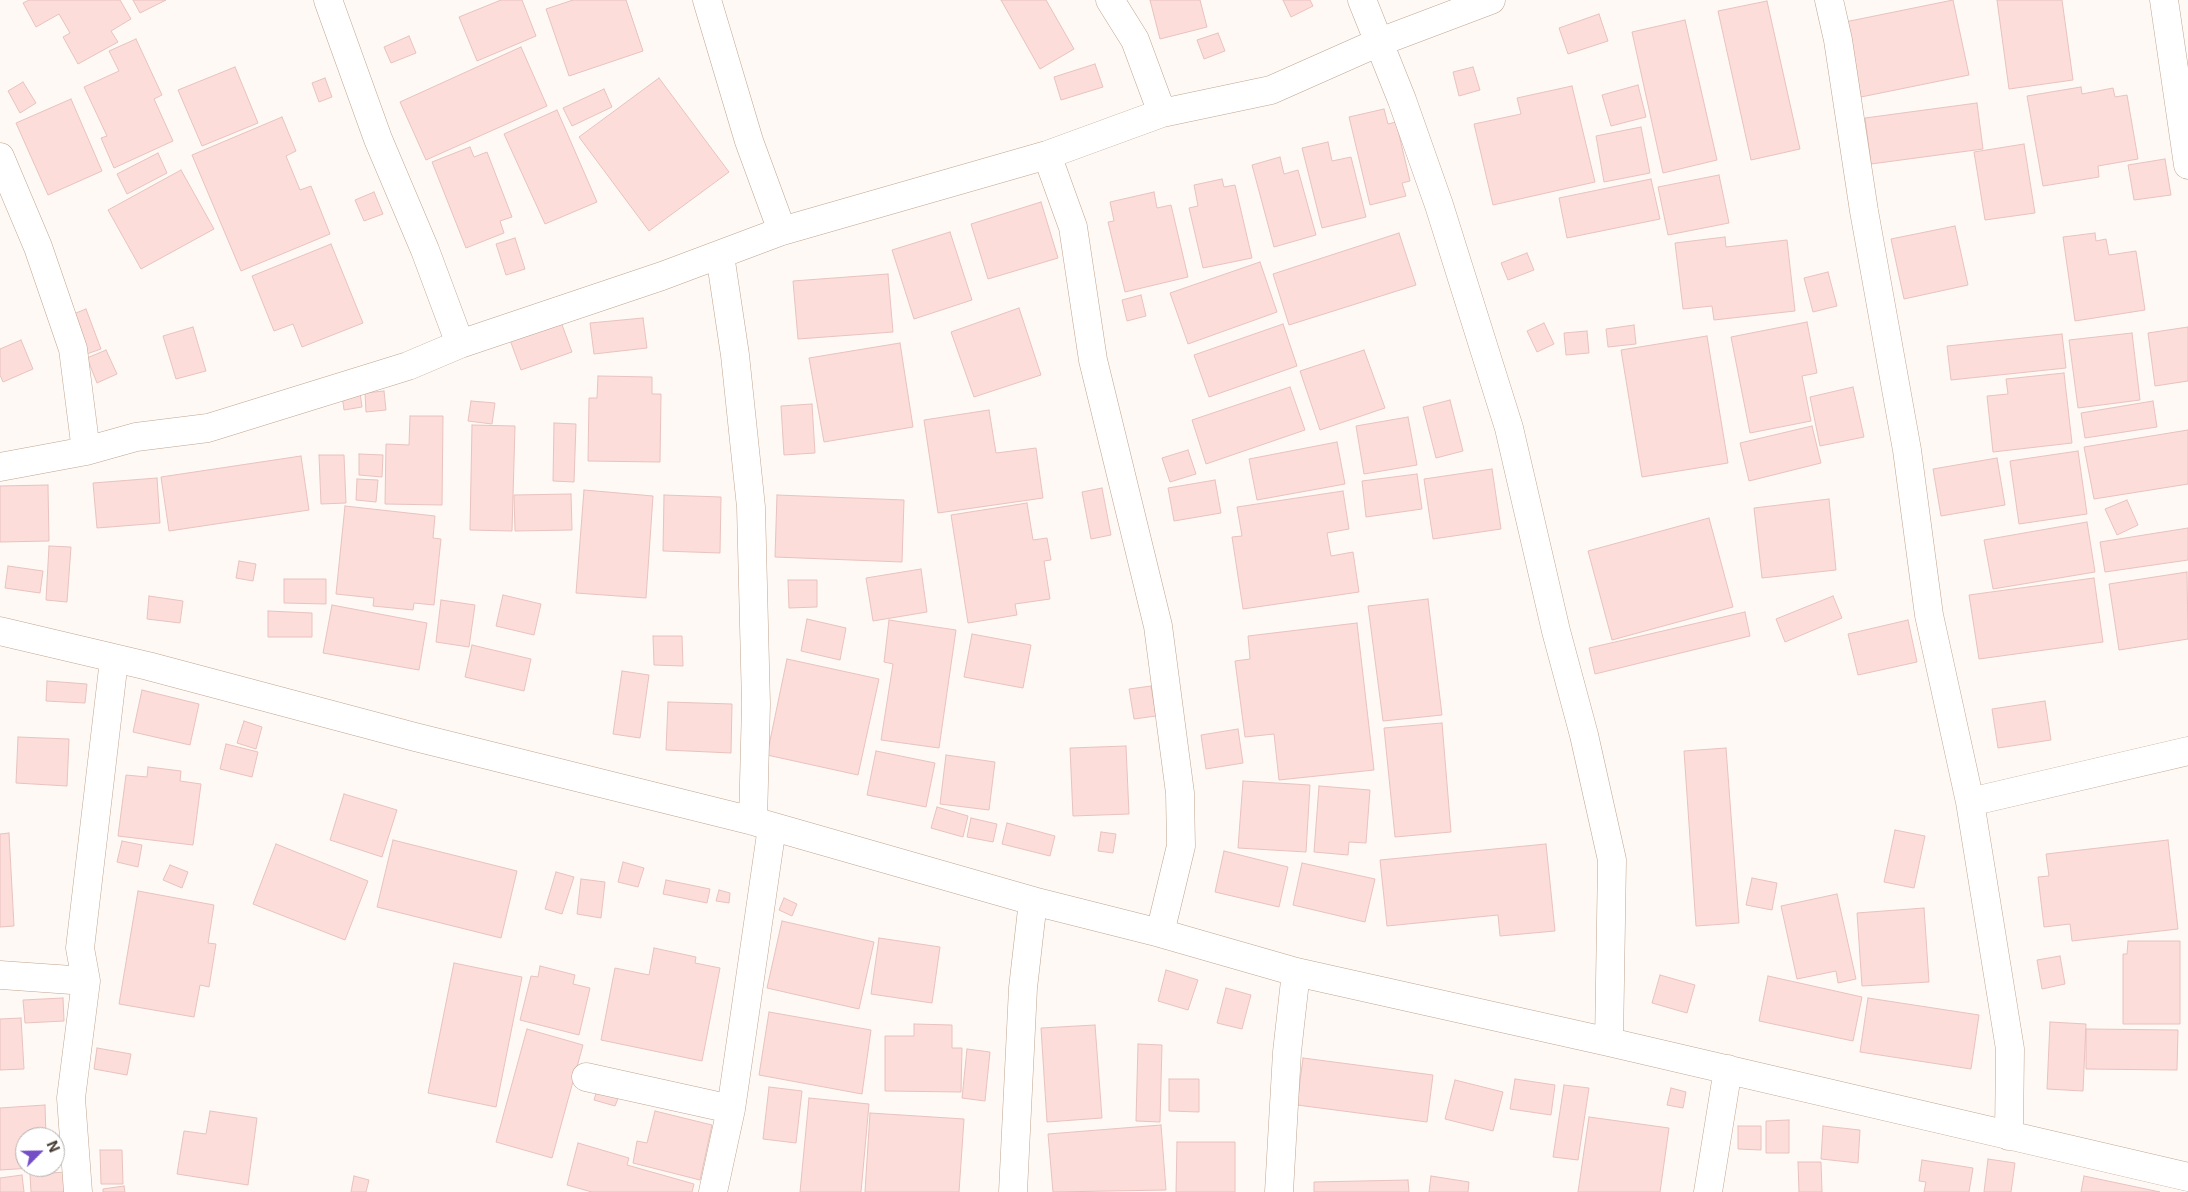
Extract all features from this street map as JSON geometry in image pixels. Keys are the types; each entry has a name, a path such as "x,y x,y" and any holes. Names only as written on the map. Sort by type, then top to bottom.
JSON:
{"street":[{"path":"328,0 378,139 426,250 460,344"},
{"path":"707,0 749,142 782,232"},
{"path":"1110,0 1135,40 1162,113"},
{"path":"1362,0 1402,100 1439,205 1509,428 1556,631 1584,735 1612,860 1609,1042"},
{"path":"0,468 86,451 136,437 208,428 408,366 460,344 782,232 1047,155 1162,113 1271,90 1378,43 1491,0"},
{"path":"1829,0 1838,40 1864,211 1906,450 1929,614 1970,802 2010,1050 2010,1136"},
{"path":"2164,0 2188,164"},
{"path":"1047,155 1073,227 1092,360 1158,626 1180,793 1181,846 1160,933"},
{"path":"0,157 38,247 73,348 86,451"},
{"path":"714,1192 731,1109 762,824 756,704 751,507 735,355 720,255"},
{"path":"0,631 114,660 148,666 415,737 762,824 1033,901 1160,933 1296,972 1609,1042 2188,1177"},
{"path":"78,1192 71,1098 86,981 80,948 114,660"},
{"path":"1970,802 2188,751"},
{"path":"1013,1192 1023,988 1033,901"},
{"path":"1279,1192 1287,1052 1296,972"},
{"path":"0,975 86,981"},
{"path":"1708,1192 1728,1070"},
{"path":"586,1077 731,1109"}],"building":[{"path":"29,0 120,0 131,19 111,31 118,42 78,64 63,37 70,33 59,14 36,27 23,3"},
{"path":"133,0 166,0 140,13"},
{"path":"501,0 522,0 536,36 477,61 459,17"},
{"path":"573,0 626,0 643,51 569,76 546,9"},
{"path":"1001,0 1046,0 1074,49 1040,69"},
{"path":"1150,0 1200,0 1207,27 1160,39"},
{"path":"1283,0 1310,0 1313,6 1291,17"},
{"path":"1953,0 1969,75 1861,97 1845,22"},
{"path":"1997,0 2062,0 2073,80 2009,89"},
{"path":"1767,1 1800,149 1751,160 1718,11"},
{"path":"1599,14 1608,41 1568,54 1559,28"},
{"path":"1685,20 1717,160 1663,173 1632,32"},
{"path":"1218,33 1225,51 1204,59 1197,40"},
{"path":"409,36 416,53 391,63 384,47"},
{"path":"136,39 162,95 154,99 173,141 114,168 101,138 107,136 84,87 119,71 109,51"},
{"path":"521,47 547,106 426,160 400,102"},
{"path":"1095,64 1103,87 1061,100 1054,77"},
{"path":"235,67 258,123 202,146 178,90"},
{"path":"1473,67 1480,90 1459,96 1453,72"},
{"path":"325,78 332,97 319,102 312,83"},
{"path":"659,78 729,172 649,231 579,137"},
{"path":"23,82 36,103 20,113 8,91"},
{"path":"1638,85 1646,117 1611,126 1602,95"},
{"path":"1572,86 1595,182 1493,205 1474,124 1521,114 1517,98"},
{"path":"2081,87 2082,94 2113,88 2115,97 2127,95 2138,159 2098,166 2099,177 2043,186 2027,96"},
{"path":"604,89 612,107 572,126 563,108"},
{"path":"71,99 102,171 48,195 16,123"},
{"path":"1977,103 1983,149 1871,164 1865,118"},
{"path":"1384,109 1388,124 1396,122 1410,181 1402,183 1406,196 1370,205 1349,117"},
{"path":"557,110 597,202 545,224 504,134"},
{"path":"282,117 296,151 286,156 300,190 311,186 330,234 241,271 192,155"},
{"path":"1641,127 1650,173 1604,182 1596,136"},
{"path":"1328,142 1332,161 1351,157 1366,217 1322,228 1302,148"},
{"path":"2024,144 2035,213 1985,220 1974,152"},
{"path":"470,147 474,157 487,152 512,217 500,221 504,233 466,248 432,162"},
{"path":"158,153 167,173 127,194 117,174"},
{"path":"1280,157 1284,174 1298,170 1316,235 1274,247 1252,165"},
{"path":"2165,159 2171,195 2134,200 2128,165"},
{"path":"181,170 214,229 141,269 108,210"},
{"path":"1719,175 1729,223 1668,235 1658,187"},
{"path":"1222,179 1224,187 1235,185 1252,258 1203,268 1189,208 1198,206 1194,185"},
{"path":"1651,179 1660,219 1567,238 1559,198"},
{"path":"374,192 383,214 364,221 355,200"},
{"path":"1154,192 1157,208 1171,205 1188,277 1125,292 1108,222 1114,221 1110,202"},
{"path":"1041,202 1058,258 988,279 971,224"},
{"path":"1955,226 1968,285 1904,299 1891,239"},
{"path":"950,232 972,300 914,319 892,250"},
{"path":"1399,233 1416,285 1289,325 1273,274"},
{"path":"2095,233 2096,241 2106,239 2109,255 2136,251 2145,310 2075,321 2063,237"},
{"path":"1725,237 1726,247 1787,240 1795,311 1714,320 1712,306 1683,309 1675,243"},
{"path":"515,238 525,269 506,275 496,244"},
{"path":"331,244 363,323 302,347 293,324 274,331 252,276"},
{"path":"1527,253 1534,270 1508,280 1501,263"},
{"path":"1260,262 1277,312 1188,344 1170,293"},
{"path":"1828,272 1837,306 1813,312 1804,278"},
{"path":"888,274 893,332 798,339 793,281"},
{"path":"1141,295 1146,316 1127,321 1122,300"},
{"path":"1019,308 1041,375 974,397 951,332"},
{"path":"86,309 101,349 81,356 66,317"},
{"path":"643,318 647,348 594,354 590,323"},
{"path":"561,322 572,352 521,370 510,340"},
{"path":"1807,322 1817,373 1802,376 1811,421 1750,433 1731,337"},
{"path":"1544,323 1554,344 1537,352 1527,331"},
{"path":"1283,324 1297,366 1209,397 1194,355"},
{"path":"1634,325 1636,344 1608,347 1606,329"},
{"path":"193,327 206,371 176,379 163,336"},
{"path":"2188,327 2188,381 2155,386 2148,333"},
{"path":"1587,331 1589,353 1566,355 1564,333"},
{"path":"2132,333 2140,400 2078,408 2069,340"},
{"path":"2062,334 2066,368 1951,380 1947,346"},
{"path":"1707,336 1728,463 1642,477 1621,350"},
{"path":"21,340 33,369 3,382 0,375 0,349"},
{"path":"900,343 913,427 824,442 809,358"},
{"path":"106,350 117,374 97,383 87,358"},
{"path":"1364,350 1385,408 1320,430 1300,371"},
{"path":"2064,373 2072,443 1993,452 1987,396 2008,394 2006,379"},
{"path":"598,376 652,377 652,394 661,394 660,462 588,461 589,398 597,398"},
{"path":"359,385 362,407 344,410 341,388"},
{"path":"1290,387 1305,430 1206,464 1192,420"},
{"path":"1853,387 1864,437 1820,446 1810,397"},
{"path":"384,391 386,410 366,412 365,393"},
{"path":"1450,400 1463,451 1436,458 1423,407"},
{"path":"471,401 495,403 492,424 468,421"},
{"path":"2153,401 2157,427 2085,438 2081,413"},
{"path":"812,404 815,453 784,455 781,406"},
{"path":"989,410 996,453 1036,448 1043,498 938,513 924,420"},
{"path":"410,416 443,416 442,505 385,504 386,444 409,445"},
{"path":"1408,417 1417,465 1364,474 1356,426"},
{"path":"554,423 576,424 574,482 553,481"},
{"path":"472,425 515,426 512,531 470,530"},
{"path":"1812,426 1821,463 1749,481 1740,443"},
{"path":"2188,430 2188,484 2094,499 2084,447"},
{"path":"1337,442 1345,484 1257,500 1249,459"},
{"path":"1188,450 1196,474 1170,482 1162,458"},
{"path":"2078,451 2087,514 2019,524 2010,461"},
{"path":"359,454 383,455 382,477 359,475"},
{"path":"319,455 344,455 346,503 321,504"},
{"path":"301,456 309,510 169,531 161,477"},
{"path":"1997,458 2005,505 1941,516 1933,469"},
{"path":"1492,469 1501,529 1433,539 1424,479"},
{"path":"1417,474 1422,509 1366,517 1362,481"},
{"path":"157,478 160,523 97,528 93,483"},
{"path":"357,479 378,480 376,502 356,500"},
{"path":"1215,480 1221,513 1174,521 1168,488"},
{"path":"48,485 49,541 0,542 0,486"},
{"path":"1102,488 1111,535 1091,539 1082,492"},
{"path":"584,490 653,496 646,598 576,593"},
{"path":"1343,491 1349,529 1327,533 1331,556 1353,552 1359,592 1243,609 1232,537 1242,536 1237,507"},
{"path":"571,494 572,530 515,531 514,495"},
{"path":"664,495 721,497 720,553 663,551"},
{"path":"777,495 904,500 902,562 775,557"},
{"path":"1829,499 1836,570 1762,578 1754,508"},
{"path":"2127,500 2138,525 2117,535 2105,509"},
{"path":"1027,503 1033,540 1047,538 1051,560 1044,561 1050,599 1015,604 1017,615 968,623 951,515"},
{"path":"345,506 435,516 433,538 441,539 434,605 414,603 413,610 373,606 374,598 336,594"},
{"path":"1709,518 1733,607 1612,640 1588,551"},
{"path":"2087,522 2095,572 1993,589 1984,540"},
{"path":"2188,528 2188,560 2105,572 2100,542"},
{"path":"49,546 71,547 67,602 46,600"},
{"path":"239,561 256,564 253,581 236,578"},
{"path":"8,566 43,571 40,593 5,588"},
{"path":"921,569 927,612 873,621 866,578"},
{"path":"2187,572 2188,639 2119,650 2109,584"},
{"path":"2094,578 2103,642 1979,659 1969,595"},
{"path":"284,579 326,579 326,604 284,603"},
{"path":"788,580 817,580 817,607 789,608"},
{"path":"503,595 541,604 534,635 496,626"},
{"path":"149,596 183,601 180,623 147,619"},
{"path":"1833,596 1842,618 1785,642 1776,619"},
{"path":"1428,599 1442,715 1383,721 1368,606"},
{"path":"441,600 475,605 469,647 436,642"},
{"path":"332,605 427,623 419,670 323,653"},
{"path":"268,611 312,613 312,637 268,637"},
{"path":"1745,612 1750,636 1595,674 1589,648"},
{"path":"807,619 846,628 840,660 801,651"},
{"path":"889,620 956,630 939,748 881,740 893,664 884,662"},
{"path":"1908,620 1917,662 1858,675 1848,634"},
{"path":"1357,623 1374,770 1279,780 1274,734 1245,737 1235,661 1250,659 1248,636"},
{"path":"972,634 1031,645 1023,688 964,677"},
{"path":"653,636 682,636 683,666 654,665"},
{"path":"472,645 531,659 524,691 465,677"},
{"path":"787,659 879,679 858,775 767,755"},
{"path":"622,671 649,675 640,738 613,734"},
{"path":"47,681 87,684 85,703 46,701"},
{"path":"1151,686 1156,716 1134,719 1129,689"},
{"path":"142,690 199,704 190,745 133,732"},
{"path":"2045,701 2051,740 1998,748 1992,709"},
{"path":"668,702 732,704 731,753 666,750"},
{"path":"244,721 262,727 256,749 237,743"},
{"path":"1442,723 1451,832 1395,837 1384,728"},
{"path":"1238,729 1243,763 1206,769 1201,735"},
{"path":"18,737 69,739 67,786 16,783"},
{"path":"226,744 258,752 252,777 220,769"},
{"path":"1126,746 1129,814 1073,816 1070,748"},
{"path":"1726,748 1739,923 1696,926 1684,751"},
{"path":"876,751 935,763 926,807 867,795"},
{"path":"946,755 995,762 989,810 940,804"},
{"path":"148,767 181,771 180,781 201,784 193,845 118,836 126,775 147,777"},
{"path":"1243,781 1310,785 1306,852 1238,848"},
{"path":"1319,786 1370,790 1366,843 1349,842 1348,855 1314,852"},
{"path":"344,794 397,810 382,857 330,840"},
{"path":"937,807 968,816 963,837 931,828"},
{"path":"971,818 997,824 993,842 967,837"},
{"path":"1007,823 1055,836 1050,856 1002,844"},
{"path":"1895,830 1925,836 1914,888 1884,882"},
{"path":"1101,832 1116,834 1113,853 1098,851"},
{"path":"9,833 14,926 0,927 0,834"},
{"path":"393,840 517,871 501,938 377,907"},
{"path":"2168,840 2178,929 2072,941 2070,924 2044,927 2038,877 2049,876 2046,854"},
{"path":"122,841 142,845 138,867 117,862"},
{"path":"276,844 368,881 345,940 253,904"},
{"path":"1546,844 1555,931 1500,936 1498,915 1387,926 1380,860"},
{"path":"1224,851 1288,867 1279,907 1215,892"},
{"path":"623,862 644,868 638,887 618,882"},
{"path":"1302,863 1375,879 1365,922 1293,905"},
{"path":"170,865 188,872 182,888 163,880"},
{"path":"556,872 574,877 562,914 545,909"},
{"path":"1752,878 1777,883 1772,910 1746,905"},
{"path":"581,879 605,882 601,918 577,914"},
{"path":"666,880 710,889 707,903 663,894"},
{"path":"719,890 730,893 729,903 716,901"},
{"path":"138,891 214,905 208,943 216,944 209,987 200,985 194,1017 119,1004"},
{"path":"1837,894 1856,979 1838,983 1836,971 1797,979 1781,906"},
{"path":"784,898 797,904 792,916 779,910"},
{"path":"1924,908 1929,982 1862,986 1857,913"},
{"path":"782,921 874,942 859,1009 767,988"},
{"path":"879,938 940,947 932,1003 871,994"},
{"path":"2128,941 2180,941 2180,1024 2123,1024 2123,954 2127,954"},
{"path":"654,948 696,957 695,963 720,968 702,1061 601,1040 615,968 649,975"},
{"path":"2060,956 2065,984 2042,989 2037,960"},
{"path":"454,963 522,977 496,1107 428,1093"},
{"path":"540,966 575,975 573,984 590,988 579,1035 520,1020 531,976 538,977"},
{"path":"1166,970 1198,980 1188,1010 1158,1001"},
{"path":"1660,975 1695,985 1687,1013 1652,1003"},
{"path":"1768,976 1862,997 1853,1041 1759,1021"},
{"path":"1226,988 1251,995 1242,1029 1217,1023"},
{"path":"63,998 64,1021 25,1023 23,1000"},
{"path":"1868,998 1979,1015 1971,1069 1860,1052"},
{"path":"769,1012 871,1030 862,1094 759,1075"},
{"path":"21,1018 24,1069 0,1070 0,1019"},
{"path":"2050,1022 2086,1024 2083,1091 2047,1089"},
{"path":"914,1024 952,1025 952,1048 962,1048 961,1092 885,1091 885,1036 914,1036"},
{"path":"1095,1025 1102,1118 1047,1122 1041,1028"},
{"path":"527,1029 583,1045 552,1158 496,1142"},
{"path":"2086,1029 2178,1030 2177,1070 2086,1069"},
{"path":"1138,1044 1162,1045 1160,1122 1136,1121"},
{"path":"97,1048 131,1054 127,1075 94,1069"},
{"path":"967,1049 990,1052 985,1101 962,1098"},
{"path":"1303,1058 1433,1075 1427,1122 1297,1105"},
{"path":"1169,1079 1199,1079 1199,1112 1169,1111"},
{"path":"1515,1079 1555,1085 1551,1115 1510,1109"},
{"path":"1455,1080 1503,1092 1493,1131 1445,1119"},
{"path":"1564,1085 1589,1088 1578,1160 1553,1157"},
{"path":"769,1087 802,1091 796,1143 763,1139"},
{"path":"1671,1088 1686,1092 1683,1108 1667,1105"},
{"path":"597,1090 619,1096 615,1106 594,1100"},
{"path":"809,1098 869,1104 861,1192 800,1192"},
{"path":"45,1105 46,1127 15,1127 15,1169 0,1170 0,1108"},
{"path":"210,1111 257,1118 248,1185 177,1174 184,1131 206,1134"},
{"path":"655,1111 712,1125 700,1180 633,1163 637,1141 647,1143"},
{"path":"870,1113 964,1119 959,1192 865,1192"},
{"path":"1589,1117 1669,1128 1660,1192 1578,1192"},
{"path":"1789,1120 1789,1153 1766,1153 1766,1121"},
{"path":"1161,1125 1166,1190 1053,1192 1048,1134"},
{"path":"1738,1126 1761,1126 1761,1150 1738,1149"},
{"path":"1823,1126 1860,1130 1858,1163 1821,1159"},
{"path":"1177,1142 1235,1142 1235,1192 1176,1192"},
{"path":"578,1143 629,1158 627,1165 694,1184 692,1192 592,1192 567,1185"},
{"path":"100,1150 122,1150 123,1184 101,1184"},
{"path":"1988,1159 2015,1163 2011,1192 1984,1192"},
{"path":"1922,1160 1973,1168 1969,1192 1924,1192 1926,1182 1919,1181"},
{"path":"1798,1162 1821,1162 1822,1192 1799,1192"},
{"path":"65,1172 68,1172 69,1192 31,1192 30,1177 65,1177"},
{"path":"354,1176 369,1180 366,1192 351,1192"},
{"path":"1431,1176 1469,1182 1468,1192 1429,1192"},
{"path":"2084,1176 2160,1192 2081,1192"},
{"path":"22,1177 24,1192 0,1192 0,1178"},
{"path":"1408,1180 1409,1192 1314,1192 1314,1182"},
{"path":"124,1186 125,1192 103,1192 103,1189"}]}
